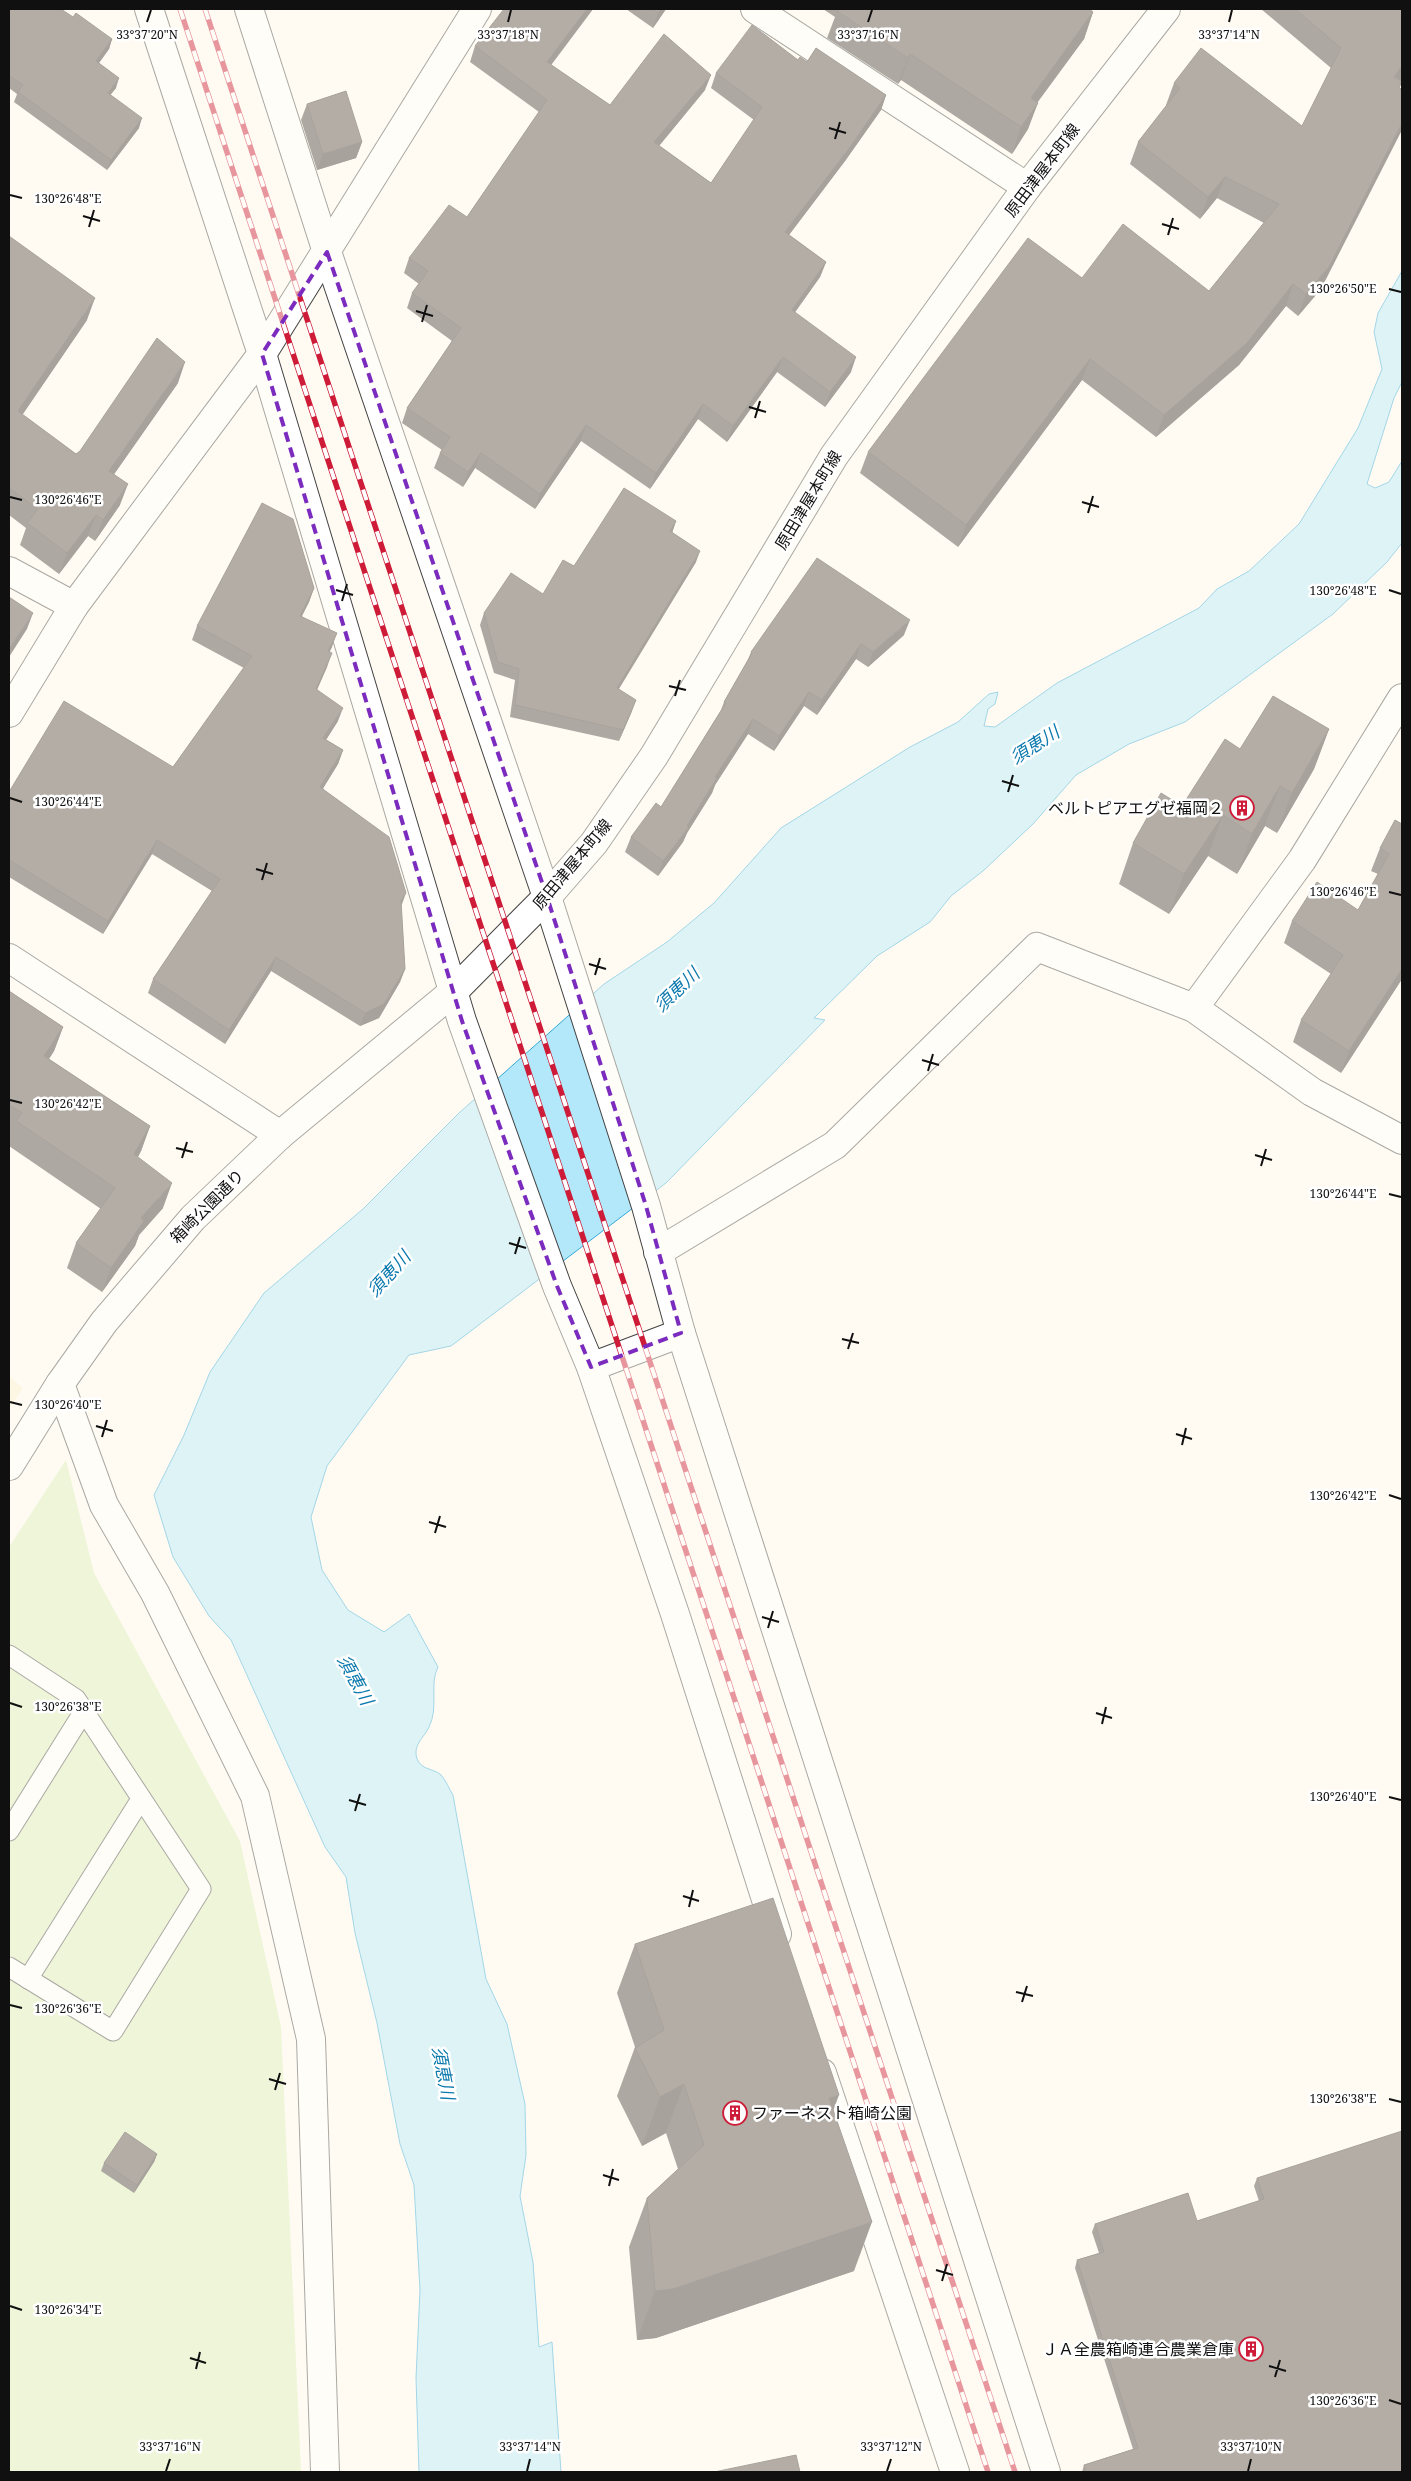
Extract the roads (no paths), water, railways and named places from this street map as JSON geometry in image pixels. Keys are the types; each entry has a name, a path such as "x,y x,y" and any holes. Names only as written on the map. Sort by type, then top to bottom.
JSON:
{"street":[{"path":"149,9 262,354 462,1021 557,1286 590,1367 675,1614 784,1955"},
{"path":"249,9 327,252 547,897 646,1206 681,1334 1046,2472"},
{"path":"9,713 74,606 262,354 477,9"},
{"path":"755,9 1028,187"},
{"name":"原田津屋本町線","path":"454,991 547,897 594,843 654,756 834,456 1028,187 1166,9"},
{"path":"9,571 74,606"},
{"path":"1194,1008 1302,860 1402,698"},
{"path":"658,1252 835,1145 1037,947 1194,1008 1312,1092 1402,1140"},
{"path":"9,958 280,1136"},
{"name":"箱崎公園通り","path":"9,1466 60,1384 104,1322 192,1218 280,1136 454,991"},
{"path":"590,1367 681,1334"},
{"path":"60,1384 104,1505 155,1593 255,1796 311,2039 325,2472"},
{"path":"814,2050 955,2472"}],"lane":[{"path":"9,1655 76,1698 201,1889 113,2031 9,1967"},
{"path":"9,1831 84,1711"},
{"path":"28,1979 141,1799"}],"water":[{"name":"須恵川","path":"1402,271 1402,382 1394,398 1367,484 1375,488 1389,482 1402,461 1402,543 1387,562 1333,614 1185,722 1129,744 1076,775 1033,824 983,871 951,896 930,922 877,956 814,1018 825,1020 666,1183 451,1346 409,1355 327,1466 311,1517 322,1570 348,1610 384,1632 409,1614 438,1667 434,1681 432,1720 419,1742 416,1756 420,1764 441,1775 453,1795 486,1979 507,2024 525,2104 526,2155 520,2196 533,2262 539,2347 552,2342 561,2472 419,2472 416,2378 420,2290 414,2185 400,2144 377,2023 355,1933 346,1877 325,1847 231,1640 209,1616 173,1557 154,1495 184,1435 210,1372 264,1293 363,1209 459,1113 604,984 667,942 714,903 781,828 910,747 958,722 989,694 998,692 995,704 988,709 984,726 995,727 1057,683 1199,608 1217,589 1249,571 1299,524 1358,428 1382,369 1374,332 1378,313"}],"railway":[{"path":"180,9 988,2472"},
{"path":"205,9 1015,2472"}],"place":[{"name":"ベルトピアエグゼ福岡２","path":"1242,808"},
{"name":"ファーネスト箱崎公園","path":"735,2113"},
{"name":"ＪＡ全農箱崎連合農業倉庫","path":"1251,2349"}]}
